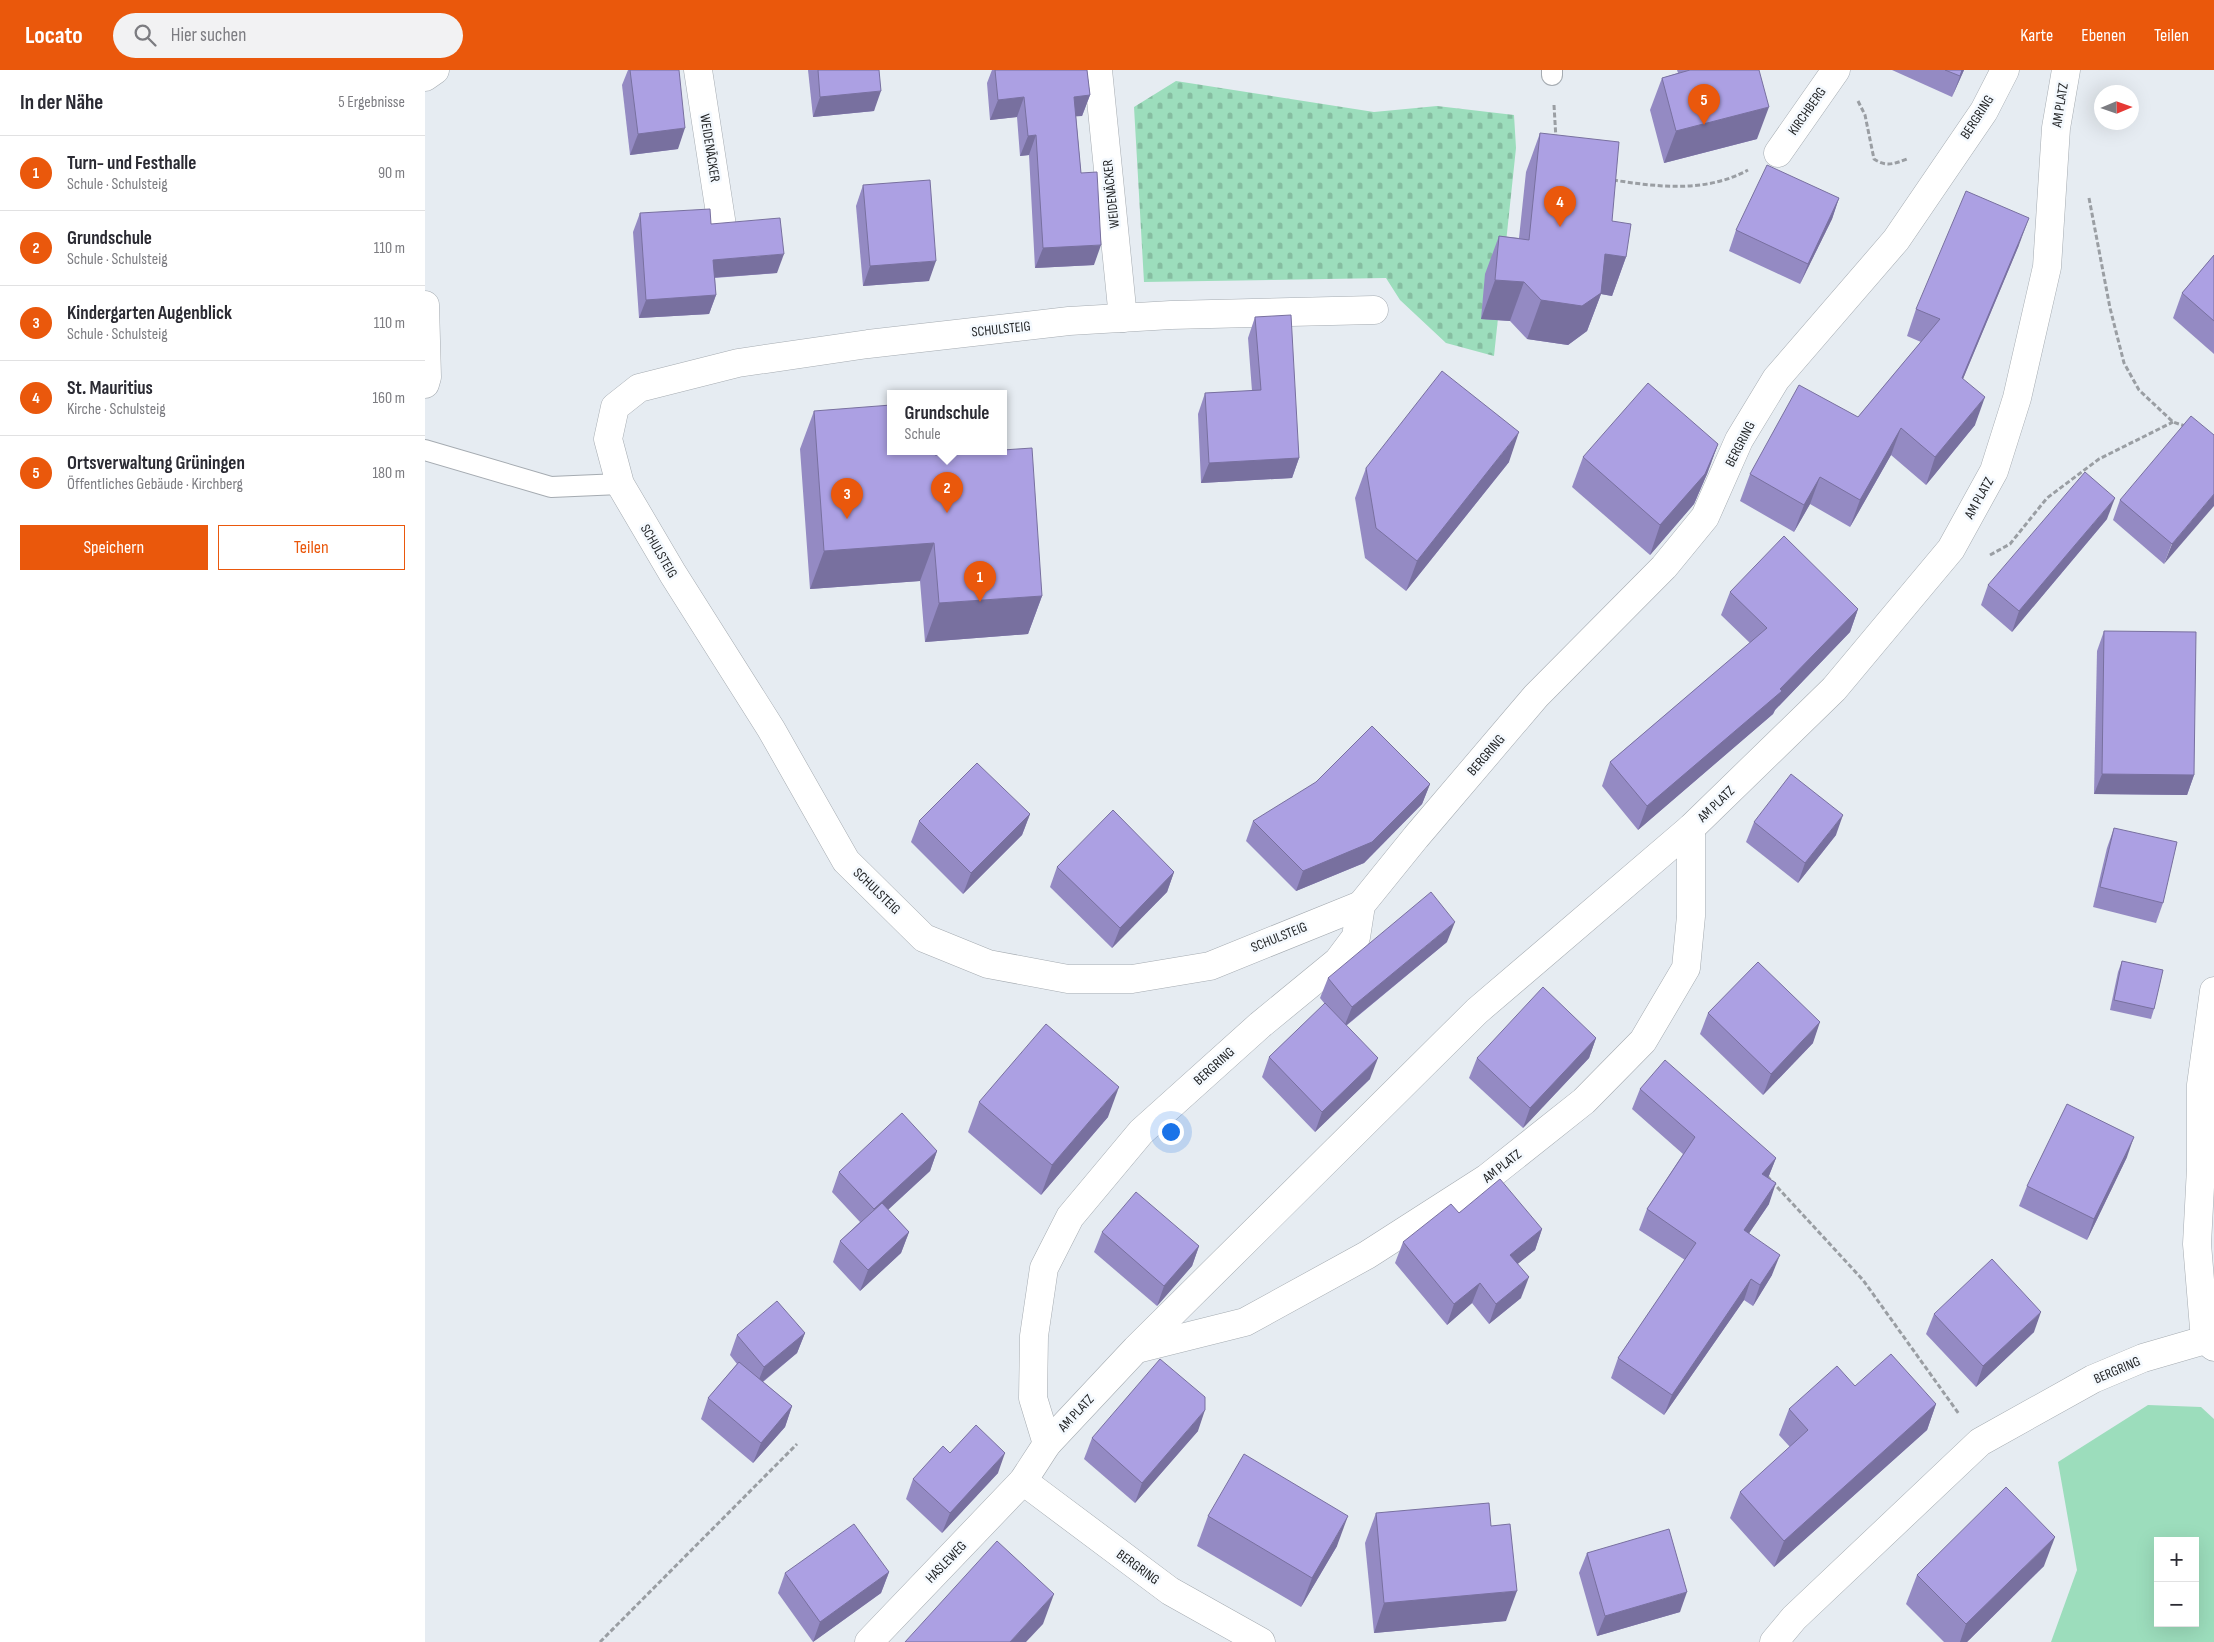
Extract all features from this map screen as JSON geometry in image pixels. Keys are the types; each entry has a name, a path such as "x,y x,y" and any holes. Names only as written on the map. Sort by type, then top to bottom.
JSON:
{"street":[{"path":"425,77 435,70"},
{"name":"WEIDENÄCKER","path":"698,70 722,226"},
{"name":"WEIDENÄCKER","path":"1098,70 1123,318"},
{"name":"KIRCHBERG","path":"1777,153 1836,70"},
{"name":"BERGRING","path":"1047,1444 1033,1398 1034,1336 1044,1268 1070,1217 1141,1132 1260,1025 1338,961 1356,937 1361,905 1416,837 1536,696 1664,567 1705,517 1739,440 1777,379 1895,240 1984,111 2005,70"},
{"name":"AM PLATZ","path":"1023,1481 1047,1444 1136,1349 1477,1011 1691,828 1834,689 1951,549 1994,471 2017,398 2047,267 2056,128 2066,70"},
{"path":"425,305 427,377 425,384"},
{"name":"SCHULSTEIG","path":"1361,905 1210,966 1132,979 1068,980 988,964 924,938 846,861 771,730 673,574 620,484 608,440 615,407 639,388 738,363 868,344 1069,321 1374,310"},
{"name":"AM PLATZ","path":"1136,1349 1245,1322 1359,1260 1487,1178 1584,1101 1643,1041 1686,968 1691,916 1691,828"},
{"name":"BERGRING","path":"1774,1642 1794,1618 1980,1442 2093,1379 2143,1358 2210,1344 2197,1244 2201,1168 2201,1085 2214,991"},
{"name":"BERGRING","path":"1023,1481 1170,1590 1261,1642"},
{"name":"HASLEWEG","path":"869,1642 1023,1481"}],"lane":[{"path":"425,450 551,488 620,484"}],"path":[{"path":"1552,72 1557,141"},
{"path":"1612,180 1657,187 1698,186 1731,179 1777,153"},
{"path":"1951,549 1992,555 2010,544 2047,498 2099,460 2173,422"},
{"path":"1763,1171 1863,1280 1980,1442"},
{"path":"600,1642 797,1444"}],"green space":[{"path":"1176,81 1374,112 1437,106 1514,115 1516,148 1494,356 1446,343 1400,300 1386,278 1144,282 1134,107"},
{"path":"2148,1405 2201,1407 2214,1419 2214,1642 2051,1642 2077,1570 2058,1462"}],"building":[{"path":"630,70 679,70 685,128 638,134"},
{"path":"818,70 879,70 881,91 820,97"},
{"path":"995,70 1087,70 1090,95 1074,97 1081,173 1097,172 1101,245 1043,248 1036,135 1028,136 1024,97 998,100"},
{"path":"1690,70 1759,70 1769,107 1676,131 1662,78"},
{"path":"1945,70 1962,70 1960,76"},
{"path":"1540,133 1619,142 1612,221 1631,224 1626,257 1605,254 1601,293 1582,306 1541,300 1524,282 1495,280 1499,236 1529,240"},
{"path":"1767,165 1839,198 1808,264 1736,230"},
{"path":"930,180 936,261 870,266 863,185"},
{"path":"1966,191 2029,218 1962,378 1985,397 1935,457 1901,428 1860,500 1820,477 1804,505 1750,474 1799,385 1858,417 1940,319 1916,309"},
{"path":"710,209 711,224 780,218 784,254 713,260 716,295 646,300 640,213"},
{"path":"2214,255 2214,321 2182,293"},
{"path":"1291,315 1299,458 1209,463 1205,393 1261,390 1255,317"},
{"path":"1442,371 1519,432 1417,561 1376,528 1366,468"},
{"path":"1648,383 1718,444 1705,474 1660,525 1583,457"},
{"path":"887,405 887,455 1007,455 1007,450 1032,448 1042,596 939,603 934,543 824,551 814,411"},
{"path":"2191,416 2214,435 2214,494 2172,544 2120,500"},
{"path":"2085,472 2115,498 2019,611 1988,585"},
{"path":"1784,536 1858,609 1780,689 1782,691 1647,806 1610,762 1767,628 1730,592"},
{"path":"2104,631 2196,632 2194,775 2102,774"},
{"path":"1372,726 1430,784 1372,842 1303,871 1253,821 1316,782"},
{"path":"977,763 1030,814 971,873 919,821"},
{"path":"1791,774 1843,815 1805,863 1754,822"},
{"path":"1113,810 1174,872 1120,928 1057,867"},
{"path":"2114,828 2177,842 2163,903 2100,887"},
{"path":"1431,892 1455,922 1352,1007 1328,978"},
{"path":"2122,961 2163,970 2154,1009 2114,1000"},
{"path":"1758,962 1820,1022 1771,1074 1708,1013"},
{"path":"1543,987 1596,1038 1530,1108 1477,1058"},
{"path":"1325,1003 1378,1058 1322,1112 1269,1057"},
{"path":"1046,1024 1119,1087 1052,1165 979,1102"},
{"path":"1665,1060 1776,1158 1762,1174 1776,1183 1744,1230 1780,1255 1760,1285 1751,1279 1672,1395 1618,1358 1696,1243 1647,1209 1695,1137 1640,1089"},
{"path":"2067,1104 2134,1137 2094,1219 2027,1186"},
{"path":"902,1113 937,1151 874,1209 839,1172"},
{"path":"1500,1179 1542,1229 1510,1255 1529,1277 1496,1304 1480,1283 1454,1304 1403,1242 1451,1204 1459,1213"},
{"path":"1136,1192 1199,1246 1164,1286 1102,1232"},
{"path":"882,1203 909,1232 868,1270 840,1241"},
{"path":"1992,1259 2041,1312 1983,1366 1934,1314"},
{"path":"777,1301 805,1333 764,1367 737,1335"},
{"path":"1891,1354 1936,1404 1784,1541 1740,1492 1808,1430 1789,1409 1837,1366 1855,1386"},
{"path":"1160,1359 1205,1397 1205,1410 1142,1483 1092,1438"},
{"path":"739,1362 792,1406 761,1443 708,1398"},
{"path":"976,1425 1005,1453 950,1513 913,1479 943,1446 950,1453"},
{"path":"1244,1454 1348,1516 1312,1578 1208,1516"},
{"path":"2006,1487 2055,1537 1966,1624 1917,1575"},
{"path":"1489,1503 1491,1526 1510,1524 1517,1591 1384,1603 1376,1513"},
{"path":"854,1524 889,1572 820,1622 785,1573"},
{"path":"1669,1529 1687,1592 1605,1616 1587,1553"},
{"path":"997,1541 1054,1594 1010,1642 905,1642"}],"place":[{"name":"Ortsverwaltung Grüningen","path":"1704,125"},
{"name":"St. Mauritius","path":"1560,227"},
{"name":"Grundschule","path":"947,513"},
{"name":"Kindergarten Augenblick","path":"847,519"},
{"name":"Turn- und Festhalle","path":"980,602"}]}
